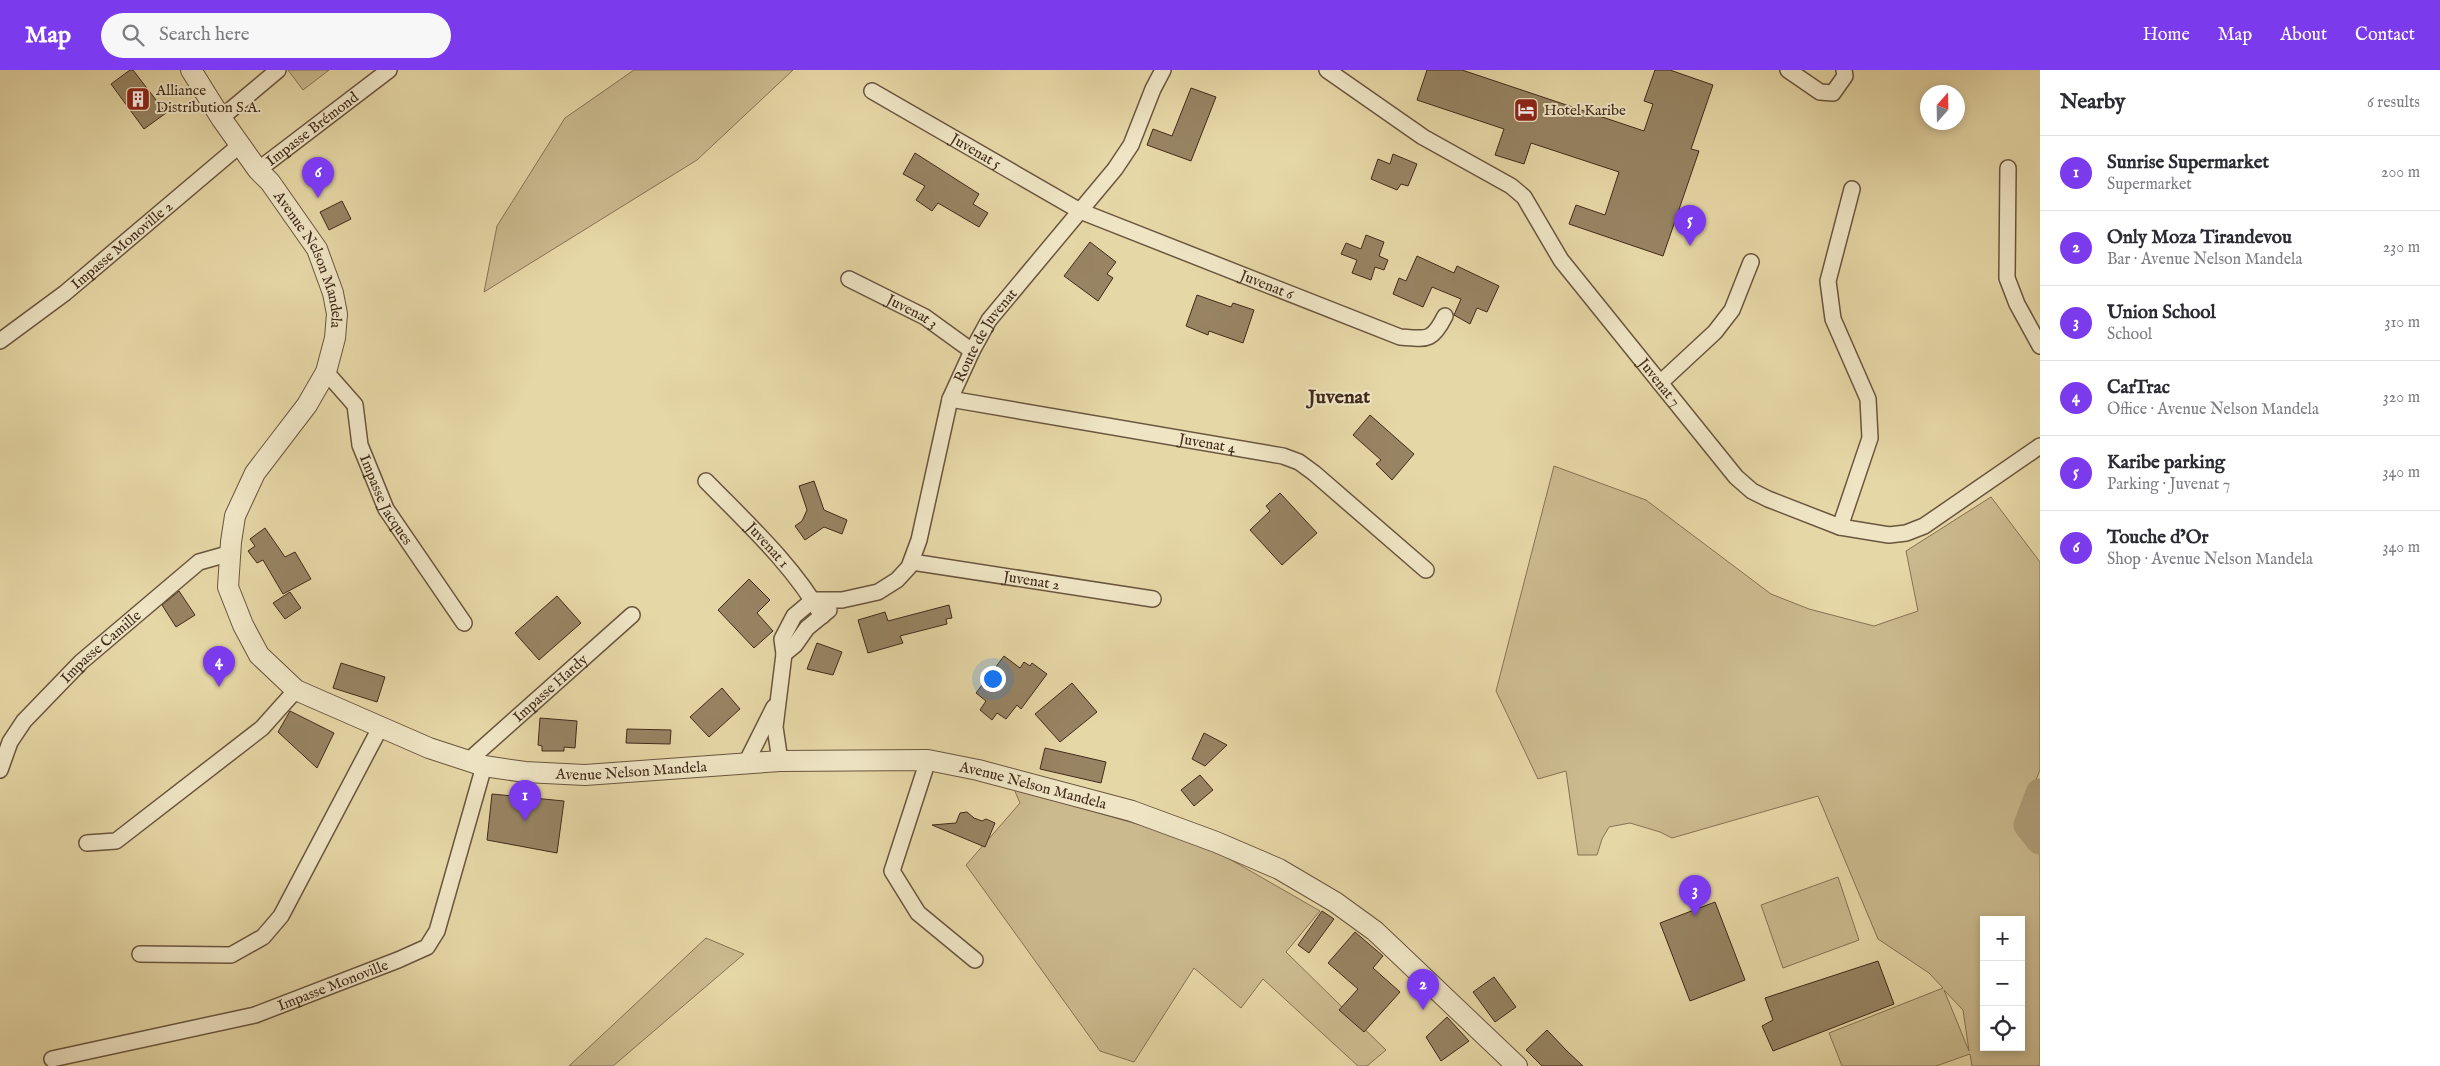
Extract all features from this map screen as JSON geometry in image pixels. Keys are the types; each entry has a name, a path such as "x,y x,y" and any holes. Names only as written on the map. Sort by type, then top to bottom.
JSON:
{"street":[{"name":"Avenue Nelson Mandela","path":"191,70 240,145 258,170 270,182 317,249 333,293 337,314 335,338 326,372 307,405 255,472 235,516 228,587 243,625 260,655 296,690 428,748 476,764 525,772 585,775 780,761 928,760 978,770 1132,811 1216,842 1279,869 1335,902 1375,931 1517,1066"},
{"path":"221,118 278,70"},
{"name":"Impasse Brémond","path":"258,170 389,70"},
{"name":"Route de Juvenat","path":"813,600 842,600 878,592 897,580 912,562 919,540 950,399 972,351 989,320 1115,169 1131,145 1153,89 1163,70"},
{"name":"Juvenat 7","path":"1327,70 1423,138 1511,186 1524,197 1561,260 1736,477 1752,491 1840,526 1889,535 1906,533 1924,526 2040,446"},
{"path":"1788,70 1820,92 1833,93 1845,76 1844,70"},
{"name":"Juvenat 5","path":"872,91 1080,211"},
{"name":"Impasse Monoville 2","path":"0,341 65,293 240,145"},
{"path":"2008,168 2007,278 2017,304 2040,346"},
{"path":"1840,526 1870,438 1868,400 1833,319 1828,281 1852,189"},
{"name":"Juvenat 6","path":"1080,211 1400,337 1426,339 1437,333 1445,316"},
{"path":"1660,383 1715,332 1732,310 1751,262"},
{"name":"Juvenat 3","path":"849,279 926,317 972,351"},
{"name":"Impasse Jacques","path":"326,372 355,404 360,445 386,509 464,623"},
{"name":"Juvenat 4","path":"950,399 1282,456 1299,462 1426,570"},
{"name":"Juvenat 1","path":"706,481 760,536 813,600 822,616"},
{"name":"Impasse Camille","path":"0,770 10,742 24,721 81,662 199,562 231,553"},
{"name":"Juvenat 2","path":"912,562 1153,599"},
{"path":"780,761 775,727 784,654 782,639 794,616 813,600"},
{"name":"Route de Juvenat","path":"784,654 795,645 807,628 842,600"},
{"name":"Impasse Hardy","path":"476,764 632,615"},
{"path":"87,843 116,841 262,728 296,690"},
{"path":"746,763 777,701"},
{"path":"140,954 231,955 263,937 281,916 380,728"},
{"path":"928,760 892,871 918,913 975,960"},
{"name":"Impasse Monoville","path":"52,1059 255,1015 398,960 426,947 437,931 476,764"}],"shaded area":[{"path":"288,70 329,70 303,90"},
{"path":"634,70 793,70 697,160 484,292 497,226 565,118"},
{"path":"1554,466 1646,500 1771,594 1809,609 1874,626 1918,611 1906,551 1991,497 2040,562 2040,770 2017,827 2040,854 2040,1066 1972,1066 1970,1054 1936,1066 1842,1066 1829,1033 1943,988 1929,973 1878,939 1818,796 1672,838 1660,832 1630,823 1609,827 1602,839 1597,855 1578,855 1566,771 1538,779 1496,691","holes":["1944,990 1963,1010 1969,1051"]},
{"path":"1014,789 1200,842 1320,911 1286,952 1386,1050 1367,1066 1358,1066 1263,979 1241,1008 1194,968 1134,1062 1100,1051 966,865 1020,803"},
{"path":"1838,877 1859,940 1783,968 1761,905"},
{"path":"706,938 744,954 613,1066 569,1066"}],"building":[{"name":"Alliance Distribution S.A.","path":"130,70 133,70 166,113 144,129 111,84"},
{"path":"1427,70 1462,70 1644,131 1653,104 1644,101 1655,70 1670,70 1713,85 1691,149 1699,151 1663,256 1569,224 1576,205 1605,215 1619,172 1531,143 1524,164 1495,155 1504,129 1417,100"},
{"path":"1191,88 1216,97 1191,161 1147,145 1153,129 1172,136"},
{"path":"915,153 979,194 973,204 988,213 979,227 938,203 932,211 916,200 925,186 903,174"},
{"path":"1393,154 1417,164 1408,186 1401,184 1397,190 1371,179 1378,159 1390,164"},
{"path":"342,201 351,219 329,230 320,212"},
{"path":"1366,235 1384,242 1379,256 1388,260 1384,270 1375,267 1371,280 1352,273 1357,260 1341,254 1346,243 1361,249"},
{"path":"1090,242 1116,262 1107,274 1113,278 1098,301 1064,276"},
{"path":"1417,256 1454,273 1457,266 1499,286 1487,312 1477,308 1470,324 1454,315 1461,299 1432,287 1423,307 1393,294 1399,278 1406,281"},
{"path":"1197,295 1231,307 1233,303 1254,310 1243,343 1209,331 1208,335 1186,326"},
{"path":"1370,415 1414,454 1392,480 1376,464 1381,460 1353,435"},
{"path":"814,481 824,510 847,520 842,534 824,527 805,540 795,526 802,521 807,510 799,486"},
{"path":"1280,493 1317,533 1282,565 1250,530 1270,511 1266,506"},
{"path":"265,528 285,557 295,552 311,579 283,594 263,560 257,563 248,551 255,546 250,539"},
{"path":"749,579 770,600 757,613 773,631 754,648 718,610"},
{"path":"179,591 195,615 176,627 162,605"},
{"path":"290,592 301,608 285,619 273,603"},
{"path":"557,596 581,623 539,660 515,633"},
{"path":"949,605 952,618 946,619 947,624 900,636 903,643 868,653 858,620 885,612 888,621"},
{"path":"817,643 842,652 833,675 807,669"},
{"path":"1004,656 1020,668 1024,662 1030,666 1032,663 1047,674 1021,709 1017,705 1006,719 997,713 992,720 980,710 986,701 976,693"},
{"path":"341,663 385,677 377,702 333,688"},
{"path":"1072,683 1097,712 1060,742 1035,714"},
{"path":"722,688 740,709 709,737 690,717"},
{"path":"290,711 334,733 317,768 278,732"},
{"path":"540,718 577,721 575,748 564,747 564,751 542,751 542,746 538,745"},
{"path":"627,729 671,730 670,744 626,743"},
{"path":"1204,733 1227,745 1205,766 1192,759"},
{"path":"1045,748 1106,762 1101,783 1040,769"},
{"path":"1200,775 1213,790 1194,806 1181,790"},
{"path":"492,794 564,801 557,853 487,840"},
{"path":"967,812 974,818 982,821 986,819 995,823 985,847 932,825 956,823 960,813"},
{"path":"1715,902 1745,980 1690,1001 1660,923"},
{"path":"1322,911 1334,919 1309,953 1298,945"},
{"path":"1355,932 1383,956 1373,968 1400,992 1364,1032 1339,1010 1358,989 1328,963"},
{"path":"1878,961 1894,1004 1773,1051 1762,1026 1773,1020 1765,998"},
{"path":"1494,977 1516,1007 1495,1022 1473,992"},
{"path":"1447,1017 1469,1041 1441,1061 1426,1037"},
{"path":"1547,1030 1583,1066 1542,1066 1526,1050"}],"waterway":[{"path":"2040,793 2028,825 2040,840"}],"place":[{"name":"Alliance Distribution S.A.","path":"138,99"},
{"name":"Hotel Karibe","path":"1526,110"},
{"name":"Touche d’Or","path":"318,198"},
{"name":"Karibe parking","path":"1690,246"},
{"name":"CarTrac","path":"219,687"},
{"name":"Sunrise Supermarket","path":"525,821"},
{"name":"Union School","path":"1695,916"},
{"name":"Only Moza Tirandevou","path":"1423,1010"}],"district":[{"name":"Juvenat","path":"1339,396"}]}
